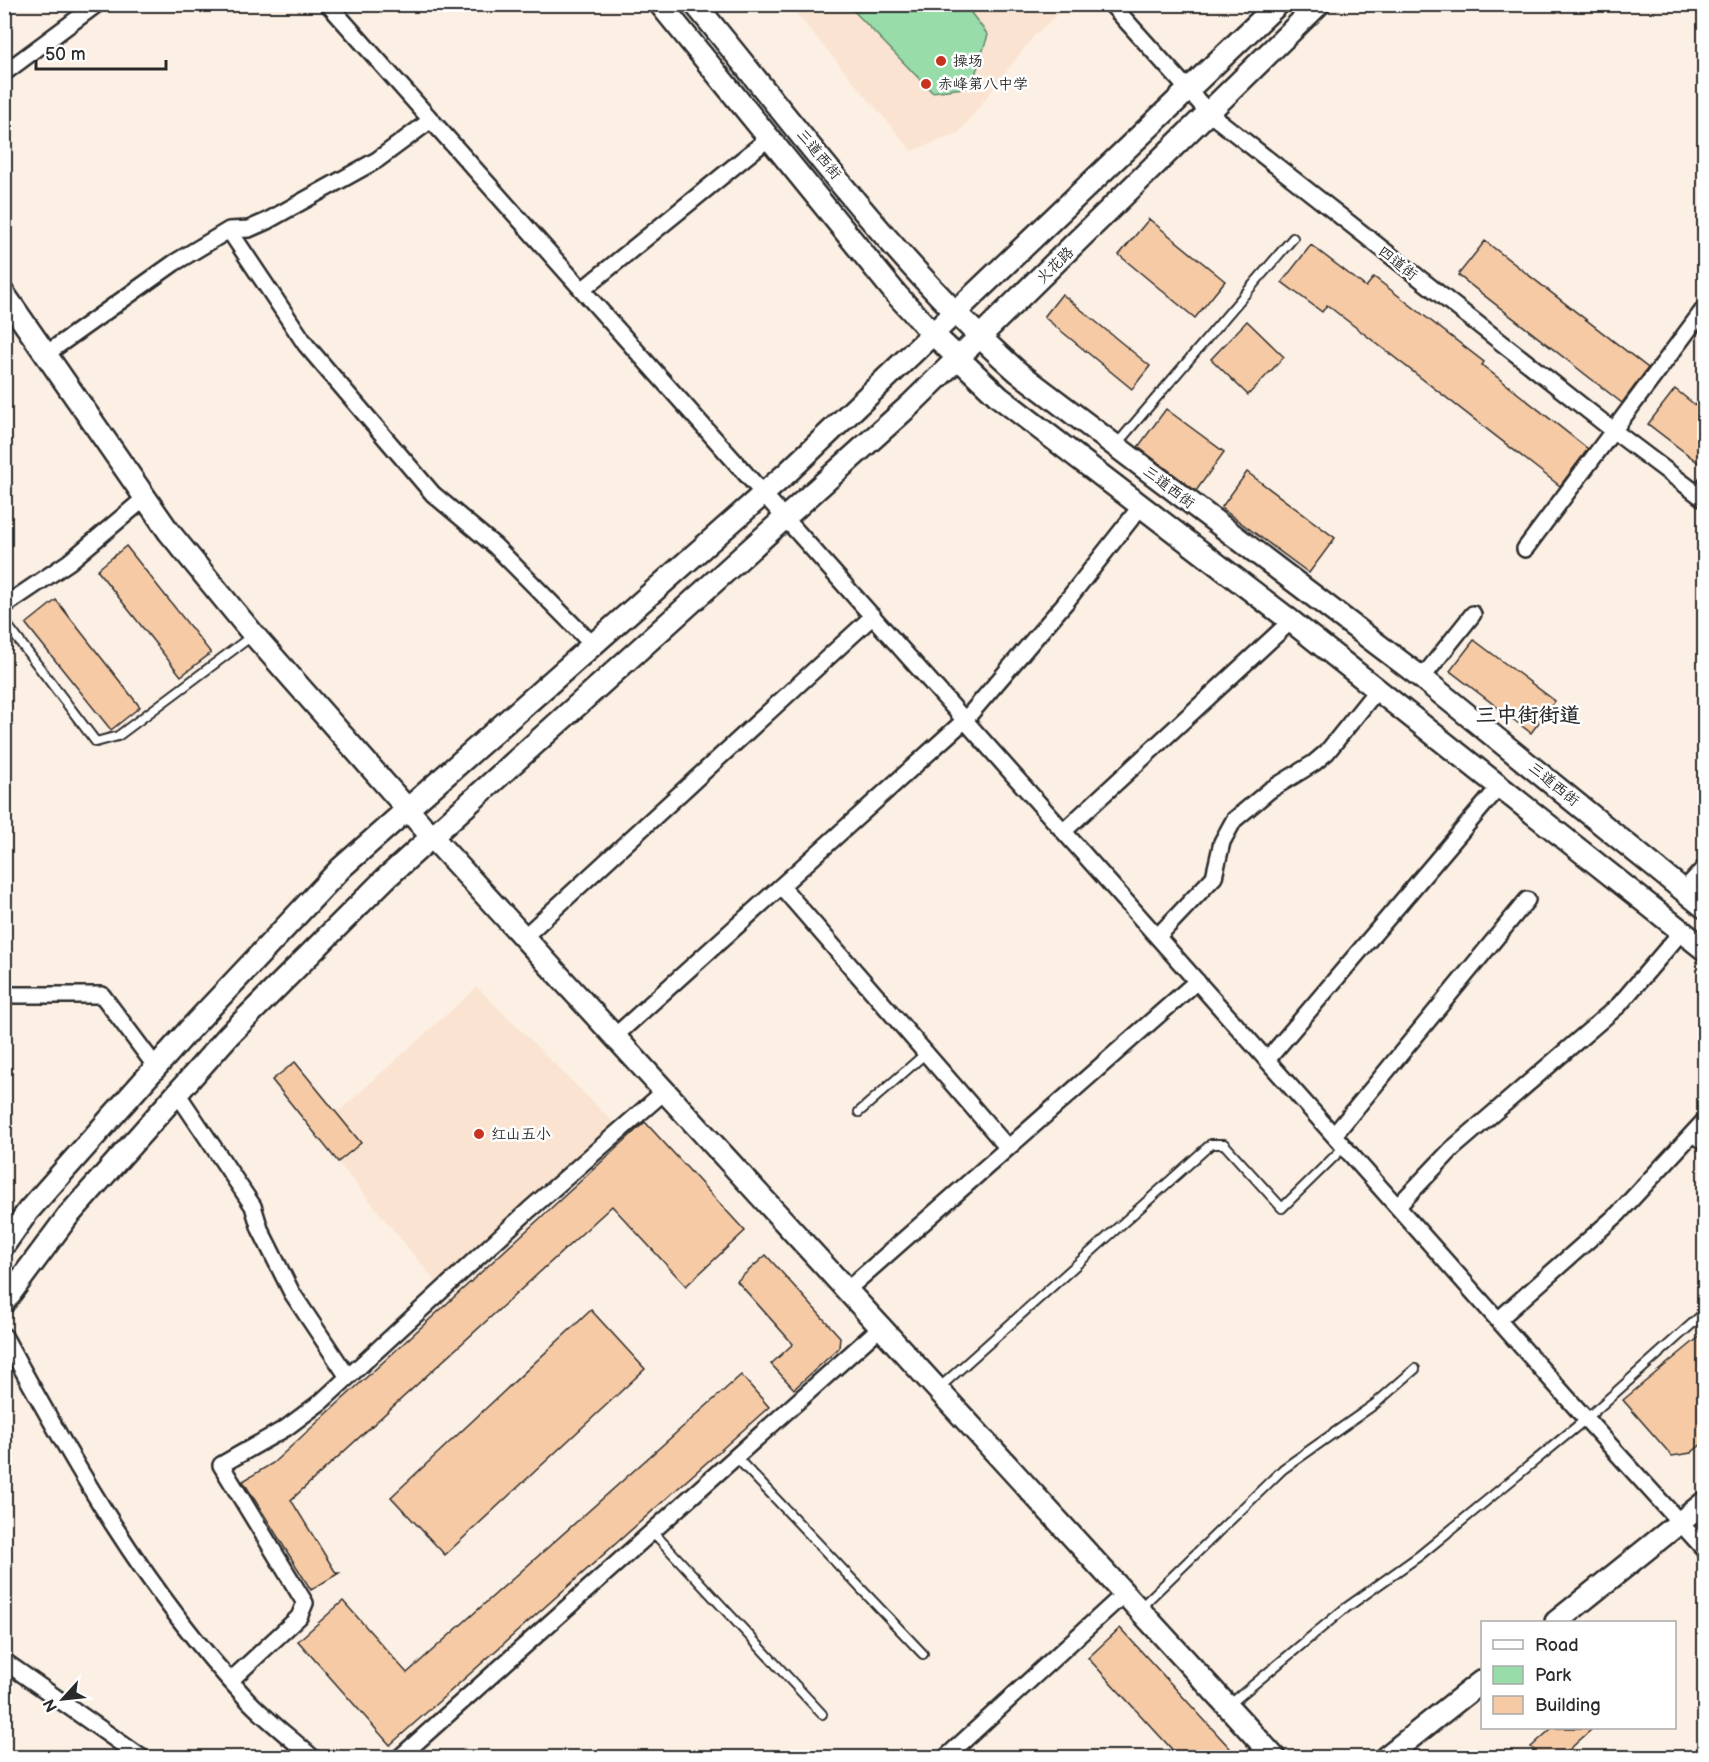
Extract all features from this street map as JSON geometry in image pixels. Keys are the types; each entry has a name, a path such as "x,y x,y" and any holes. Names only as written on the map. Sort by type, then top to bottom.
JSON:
{"street":[{"path":"4,73 96,4"},
{"path":"328,4 1704,1549"},
{"path":"660,4 934,335 999,397 1291,621 1376,691 1704,949"},
{"name":"三道西街","path":"695,4 917,273 979,338 1018,372 1422,678 1704,907"},
{"name":"四道街","path":"1111,4 1209,113 1614,431 1701,490"},
{"path":"6,1242 28,1211 156,1067 341,868 764,494 956,315 1278,4"},
{"name":"火花路","path":"4,1302 68,1216 177,1093 237,1027 385,879 786,519 958,359 1319,4"},
{"path":"46,354 174,263 229,230 249,229 267,221 377,160 431,120"},
{"path":"582,290 769,138"},
{"path":"229,230 306,345 433,494 495,546 593,645"},
{"path":"4,294 145,498 253,634 432,837 1126,1592 1275,1758"},
{"path":"1525,549 1704,309"},
{"path":"4,606 69,562 145,498"},
{"path":"615,1036 965,720 1065,603 1141,506"},
{"path":"1422,678 1473,614"},
{"path":"524,937 873,616"},
{"path":"1065,830 1291,621"},
{"path":"1158,936 1214,877 1222,842 1234,820 1270,790 1314,764 1327,752 1376,691"},
{"path":"1267,1059 1499,787"},
{"path":"1684,890 1704,868"},
{"path":"781,886 1008,1148"},
{"path":"1339,1141 1527,900"},
{"path":"1398,1206 1452,1149 1619,1005 1682,931"},
{"path":"848,1289 1197,981"},
{"path":"4,995 102,995 156,1067"},
{"path":"231,1680 299,1617 305,1603 221,1465 286,1428 348,1377 529,1210 665,1091"},
{"path":"177,1093 253,1206 260,1229 292,1293 348,1377"},
{"path":"1498,1320 1618,1214 1704,1121"},
{"path":"399,1758 651,1530 882,1326"},
{"path":"4,1336 98,1504 170,1607 246,1698 313,1758"},
{"path":"1559,1621 1681,1524 1704,1503"},
{"path":"945,1758 1126,1592"},
{"path":"4,1662 142,1758"},
{"path":"1385,1758 1481,1682"}],"lane":[{"path":"1115,446 1293,238"},
{"path":"4,621 96,742 118,736 253,634"},
{"path":"859,1112 926,1053"},
{"path":"1689,1136 1704,1147"},
{"path":"939,1388 1211,1144 1224,1144 1282,1208 1339,1141"},
{"path":"1228,1706 1343,1610 1419,1556 1586,1419 1704,1313"},
{"path":"1140,1608 1283,1470 1374,1404 1415,1369"},
{"path":"735,1456 923,1654"},
{"path":"651,1530 822,1714"}],"shaded area":[{"name":"赤峰第八中学","path":"789,5 1068,5 1034,36 959,133 912,151"},
{"name":"红山五小","path":"477,987 615,1124 436,1282 338,1162 361,1143 337,1113"}],"green space":[{"name":"操场","path":"848,5 965,5 988,35 971,87 932,92"}],"building":[{"path":"1149,219 1225,281 1195,318 1119,255"},
{"path":"1485,241 1648,368 1622,403 1458,275"},
{"path":"1311,245 1366,287 1374,277 1484,362 1482,365 1588,449 1560,486 1327,305 1322,312 1282,282"},
{"path":"1062,294 1150,366 1132,389 1044,317"},
{"path":"1247,321 1284,357 1248,395 1211,359"},
{"path":"1675,389 1704,412 1704,467 1648,424"},
{"path":"1166,409 1224,452 1196,491 1138,447"},
{"path":"1247,472 1335,538 1309,573 1221,508"},
{"path":"126,546 211,653 181,676 97,570"},
{"path":"56,600 140,707 111,730 26,624"},
{"path":"1474,640 1555,701 1531,733 1450,671"},
{"path":"295,1062 361,1143 338,1162 272,1080"},
{"path":"645,1122 745,1231 686,1286 612,1206 291,1500 336,1573 339,1573 311,1590 243,1481 273,1463"},
{"path":"766,1255 840,1337 839,1348 794,1389 771,1364 793,1344 737,1281"},
{"path":"591,1310 645,1369 445,1555 391,1497"},
{"path":"1704,1333 1704,1442 1691,1453 1672,1456 1623,1400"},
{"path":"741,1375 769,1407 390,1745 298,1641 343,1601 407,1673"},
{"path":"1120,1628 1239,1758 1180,1758 1088,1658"},
{"path":"1551,1729 1592,1729 1560,1758 1541,1758 1531,1747"}],"place":[{"name":"操场","path":"941,61"},
{"name":"赤峰第八中学","path":"926,84"},
{"name":"红山五小","path":"479,1134"}],"district":[{"name":"三中街街道","path":"1528,715"}]}
